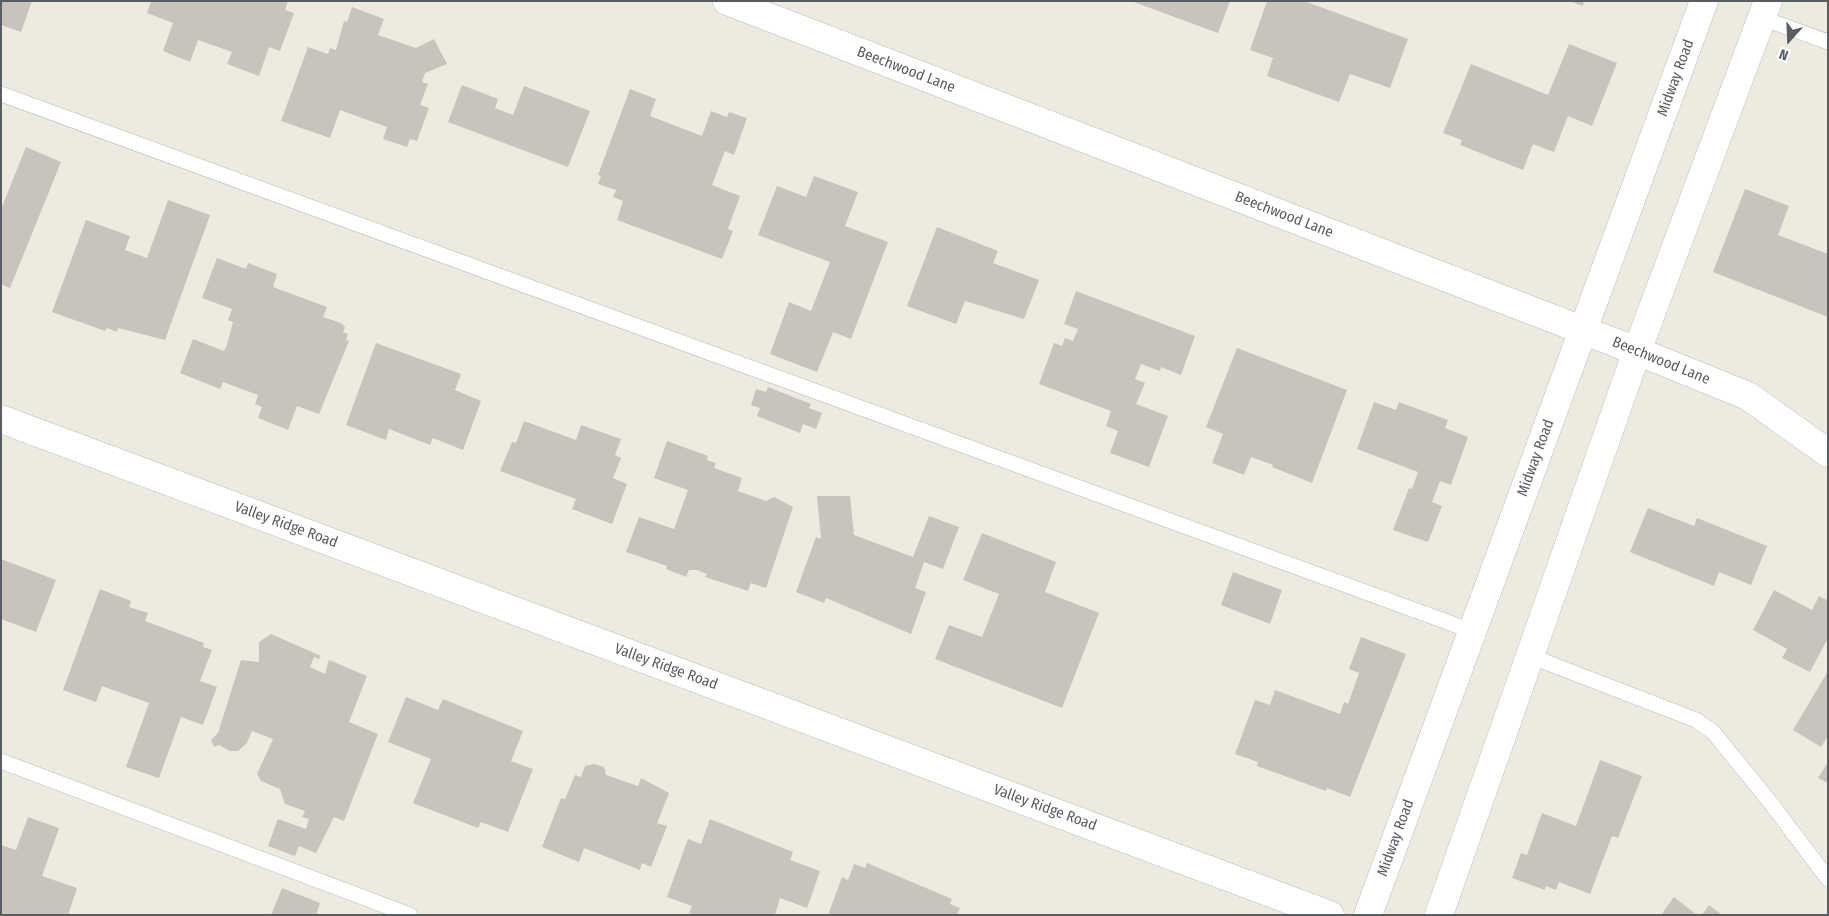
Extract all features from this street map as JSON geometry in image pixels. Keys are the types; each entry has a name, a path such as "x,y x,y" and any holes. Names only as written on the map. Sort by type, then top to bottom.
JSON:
{"street":[{"name":"Beechwood Lane","path":"727,1 1638,351 1748,396 1828,453"},
{"name":"Midway Road","path":"1368,915 1704,1"},
{"path":"1439,915 1638,351 1765,10"},
{"name":"Valley Ridge Road","path":"1,419 1330,915"}],"lane":[{"path":"1765,10 1828,42"},
{"path":"1,94 1472,632"},
{"path":"1530,656 1696,720 1713,732 1770,802 1828,879"},
{"path":"1,761 410,915"}],"building":[{"path":"1,1 32,1 21,32 1,25"},
{"path":"151,1 288,1 285,10 294,13 280,51 269,47 259,76 227,64 232,52 198,40 190,62 163,51 173,23 147,13"},
{"path":"1131,1 1230,1 1218,33"},
{"path":"1267,1 1304,1 1408,39 1390,88 1350,74 1339,102 1267,76 1273,58 1250,50"},
{"path":"1570,1 1584,1 1583,6"},
{"path":"352,7 384,19 378,35 416,48 434,39 447,64 425,73 422,82 428,84 420,105 429,108 417,141 410,139 407,147 383,139 387,127 340,110 330,138 281,121 308,47 328,54 330,48 336,50 344,21 347,22"},
{"path":"1569,44 1617,63 1592,126 1568,116 1554,152 1533,144 1523,170 1460,145 1462,140 1443,133 1471,64 1548,95"},
{"path":"462,85 498,99 495,108 513,115 524,86 590,111 568,167 448,122"},
{"path":"630,89 656,99 650,116 702,136 711,111 727,117 729,112 747,118 734,155 725,151 712,185 740,196 728,229 733,231 722,259 617,220 623,201 613,197 616,190 598,184 601,176 598,175"},
{"path":"26,147 61,162 10,288 1,284 1,209"},
{"path":"814,176 858,192 845,226 888,242 851,339 833,332 817,372 770,354 789,302 811,311 830,262 758,235 777,186 806,197"},
{"path":"1745,189 1789,206 1778,235 1828,254 1828,317 1713,272"},
{"path":"168,200 210,215 165,340 118,328 117,332 107,328 105,331 52,312 86,220 130,236 125,250 147,258"},
{"path":"937,227 998,251 993,263 1039,280 1024,319 965,301 956,324 907,306"},
{"path":"217,258 246,269 248,263 277,274 273,287 327,307 323,317 341,323 345,327 343,332 348,334 346,340 349,341 319,414 297,406 288,430 258,418 262,407 255,404 258,395 223,382 220,389 180,373 193,339 224,351 227,345 233,322 228,320 232,309 202,298"},
{"path":"1076,291 1195,336 1181,375 1161,367 1160,371 1141,364 1135,379 1145,383 1136,404 1168,416 1149,467 1110,453 1118,431 1106,426 1111,411 1039,384 1054,343 1062,346 1065,338 1073,341 1078,329 1064,324"},
{"path":"376,343 461,374 455,390 481,401 463,450 433,438 430,445 389,429 386,440 346,425"},
{"path":"1237,348 1347,390 1312,483 1251,457 1244,475 1212,463 1223,434 1206,427"},
{"path":"768,387 811,404 809,408 822,413 816,429 803,424 800,433 757,416 760,408 751,405 756,389 766,392"},
{"path":"1374,402 1396,410 1399,402 1448,420 1445,428 1468,437 1451,485 1440,481 1432,502 1442,506 1428,542 1393,530 1409,488 1412,489 1418,472 1357,449"},
{"path":"524,421 576,440 581,425 621,439 615,455 621,458 613,478 627,484 612,524 572,509 576,499 500,471 512,442 516,443"},
{"path":"667,441 708,456 707,460 716,463 714,468 742,478 738,491 766,501 774,497 793,507 766,588 751,583 748,591 705,577 707,574 697,570 689,570 686,577 666,569 667,566 626,552 639,517 674,529 688,490 654,478"},
{"path":"817,496 850,496 854,535 913,557 929,516 959,527 943,569 924,562 915,588 926,592 911,634 826,598 824,603 796,592 816,537 821,539"},
{"path":"1648,508 1694,526 1697,518 1767,546 1751,585 1719,572 1714,586 1630,552"},
{"path":"982,533 1056,562 1045,592 1099,613 1062,708 935,659 949,625 982,637 999,594 963,580"},
{"path":"1,559 56,580 36,632 1,619"},
{"path":"1233,572 1282,590 1270,624 1221,605"},
{"path":"100,589 131,601 129,607 148,613 145,621 204,643 203,647 212,650 200,681 217,687 203,725 181,717 159,778 126,767 149,703 102,686 96,702 63,690"},
{"path":"1774,590 1812,610 1819,596 1828,601 1828,638 1810,672 1782,658 1787,649 1753,630"},
{"path":"271,634 321,656 319,659 314,657 310,667 325,674 329,660 367,676 349,722 378,734 344,821 334,817 316,853 299,846 295,856 268,846 278,819 306,829 309,819 302,817 305,811 285,804 280,789 261,781 257,774 273,739 252,731 247,743 238,751 230,751 219,745 214,747 211,740 218,733 241,660 259,662 259,642"},
{"path":"1361,637 1406,654 1350,797 1327,788 1326,791 1257,766 1258,762 1235,754 1255,700 1270,705 1275,690 1340,714 1344,702 1348,704 1359,673 1349,669"},
{"path":"1828,671 1828,736 1821,747 1793,730"},
{"path":"406,697 438,710 443,699 523,731 511,761 533,769 508,832 481,822 478,828 413,803 431,759 388,742"},
{"path":"1600,760 1642,776 1618,838 1612,836 1590,894 1559,882 1556,890 1546,886 1545,890 1512,878 1521,853 1527,855 1542,813 1576,826"},
{"path":"1828,762 1828,783 1818,778"},
{"path":"594,764 604,767 606,775 638,786 641,778 669,793 657,823 667,826 651,867 642,863 640,870 584,848 579,862 542,847 561,798 565,799 575,775 581,777 585,766"},
{"path":"28,817 59,828 42,876 77,888 68,915 1,915 1,845 16,850"},
{"path":"710,819 793,852 790,860 820,871 807,908 780,898 775,915 694,915 689,913 692,906 667,897 688,839 701,844"},
{"path":"867,863 952,899 950,904 960,908 957,915 828,915 842,877 848,880 854,864 865,868"},
{"path":"282,888 320,903 316,915 271,915"},
{"path":"1674,897 1697,915 1661,915"},
{"path":"1709,905 1722,915 1702,915"}]}
